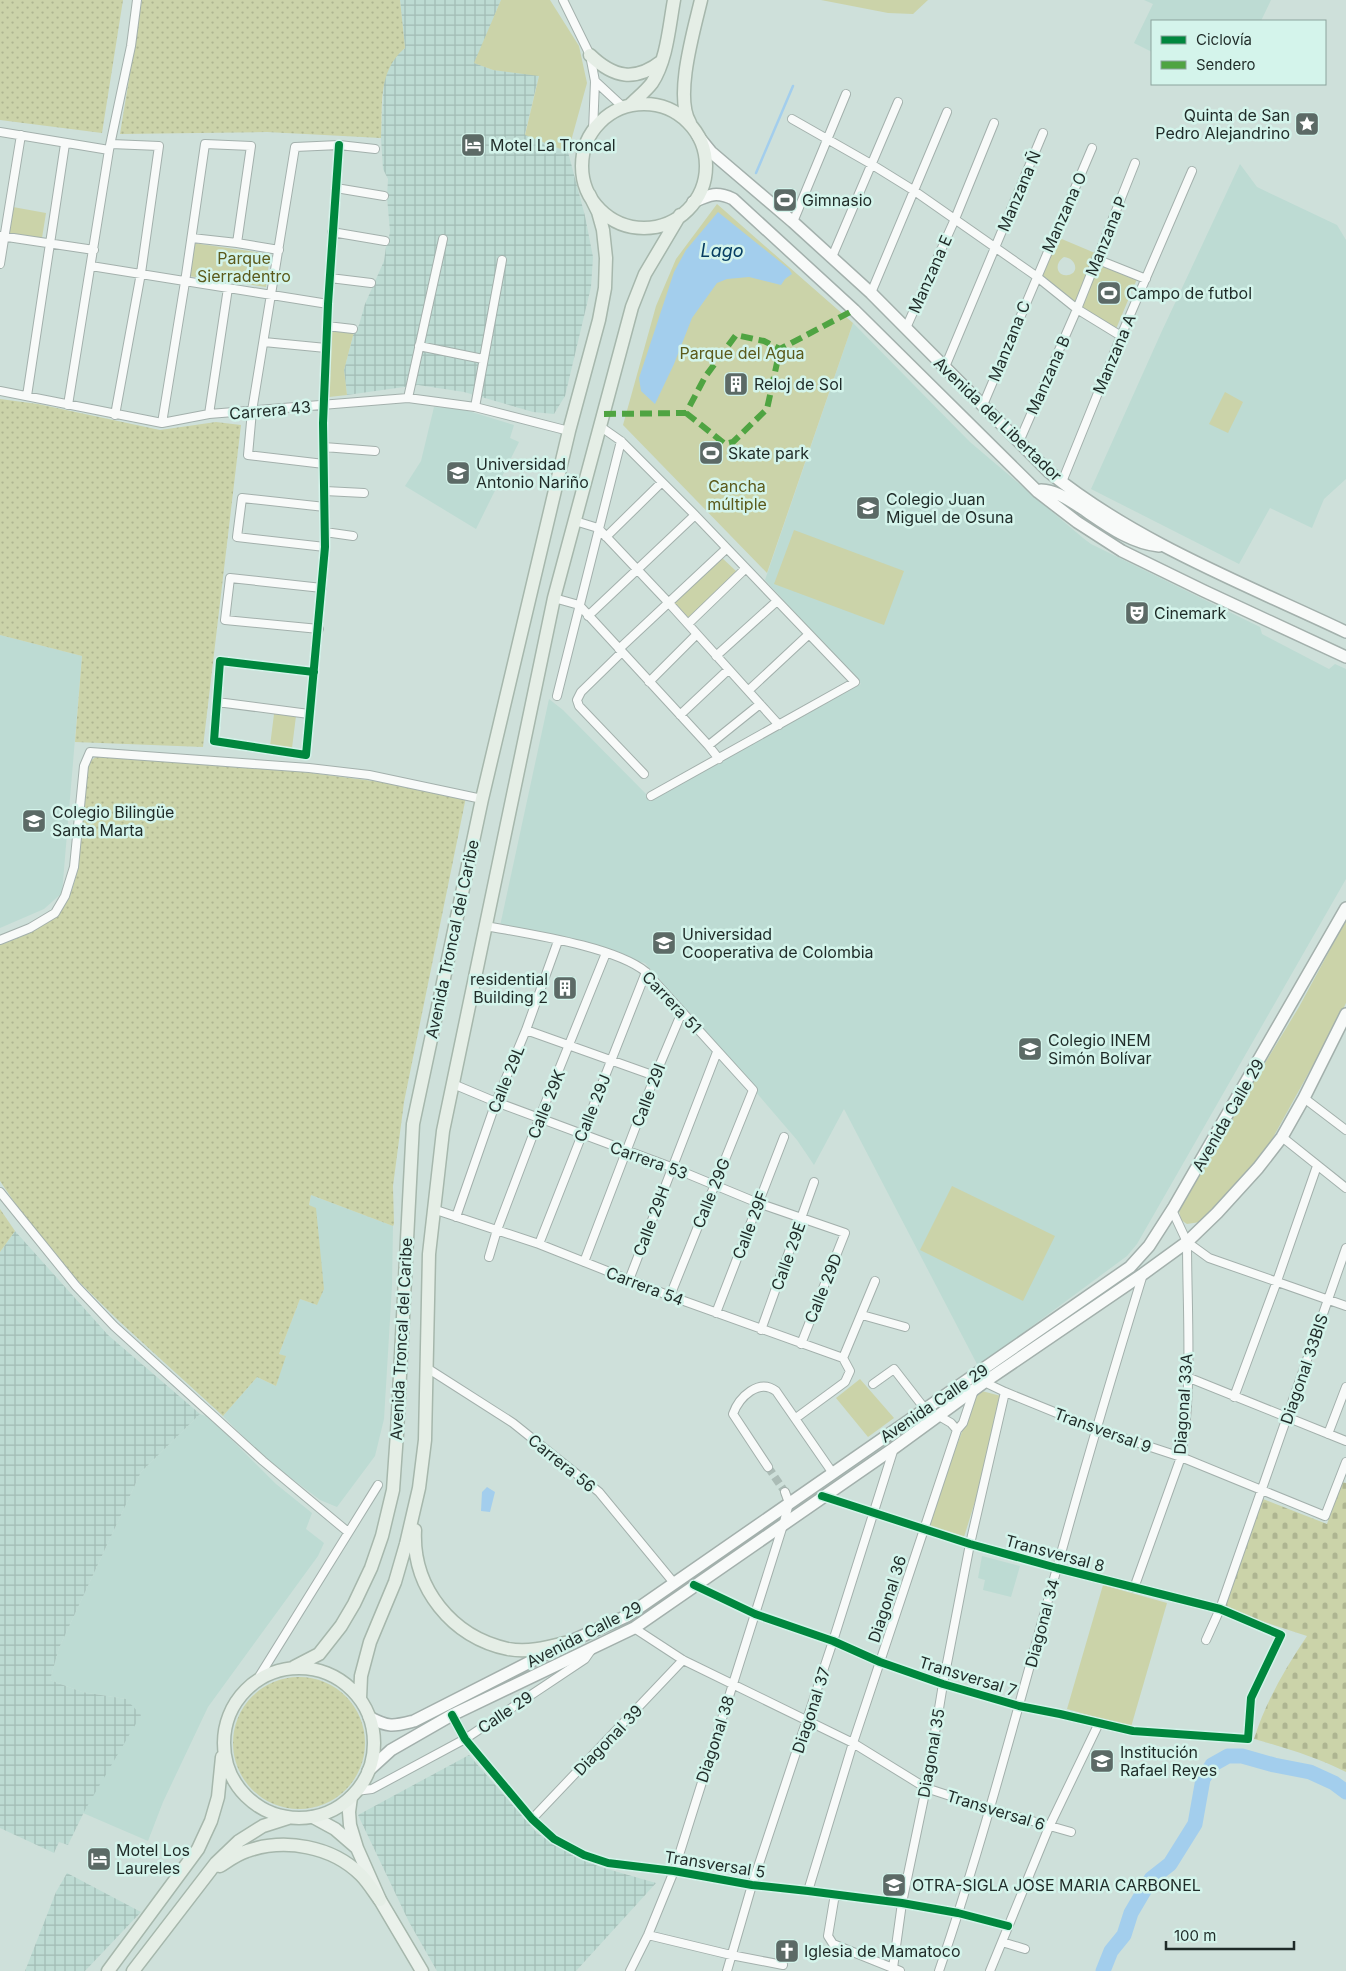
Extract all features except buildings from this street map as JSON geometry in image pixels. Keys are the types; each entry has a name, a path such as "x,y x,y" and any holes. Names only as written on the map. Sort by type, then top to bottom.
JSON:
{"highway":[{"path":"674,0 662,61 651,84 626,106 611,113 593,131 586,144 583,157 582,171 589,194 596,205 617,222 630,226 656,226 669,222 694,202 703,181 705,170 704,153 686,116 683,87 701,0"},
{"path":"590,55 611,71 624,75 638,74 651,69 662,61"},
{"path":"626,106 641,104 664,107 675,112 695,132"},
{"name":"Avenida Troncal del Caribe","path":"294,1667 320,1654 341,1626 354,1604 371,1568 382,1536 393,1490 413,1124 482,799 569,431 599,320 605,288 606,258 603,230 598,212 589,194"},
{"name":"Avenida Troncal del Caribe","path":"360,1699 361,1676 406,1544 418,1488 425,1440 429,1254 443,1131 554,598 602,427 632,306 645,274 680,215"},
{"path":"418,1488 414,1546 421,1576 435,1602 455,1624 481,1640 510,1649 540,1650 569,1642"},
{"path":"108,1971 198,1849 218,1797 224,1734 234,1703 244,1690 257,1680 275,1671 294,1667 309,1668 338,1678 350,1687 360,1699 370,1717 373,1753 368,1771 353,1794 333,1810 313,1817 288,1818 263,1826 239,1841 216,1863 133,1971"},
{"path":"223,1750 230,1774 244,1795 264,1810 288,1818"},
{"path":"197,1889 225,1862 246,1851 276,1844 307,1846 336,1856 361,1875 380,1900"}],"main road":[{"name":"Avenida del Libertador","path":"695,132 711,152 793,222 871,294 1019,442 1062,482 1131,529 1346,632"},
{"name":"Avenida del Libertador","path":"694,202 716,194 733,198 854,310 1038,492 1077,522 1122,551 1204,592 1346,657"},
{"path":"1038,492 1041,490 1058,493 1115,530 1144,545 1168,547"},
{"name":"Avenida Calle 29","path":"368,1771 392,1750 452,1715 634,1628 939,1416 976,1381 1130,1268 1149,1246 1172,1210 1346,908"},
{"name":"Avenida Calle 29","path":"370,1717 378,1722 394,1726 414,1721 569,1642 627,1616 787,1498 832,1472 925,1409 976,1381 1143,1274 1187,1242 1217,1213 1258,1168 1282,1138 1346,1014"},
{"path":"353,1794 349,1812 350,1825 357,1848 380,1900 422,1971"},
{"path":"313,1817 335,1829 357,1848"},
{"path":"99,1971 118,1959"}],"street":[{"path":"68,405 110,147 131,46 137,0"},
{"path":"563,0 590,55 595,81 593,131"},
{"path":"595,81 626,106"},
{"path":"793,222 846,94"},
{"path":"832,257 898,102"},
{"path":"871,294 947,112"},
{"path":"792,120 828,139 913,190 1036,276 1077,309 1120,336"},
{"name":"Manzana E","path":"906,328 955,219 994,123"},
{"path":"0,132 21,134 65,144 110,147 159,146 141,273 115,414"},
{"name":"Manzana Ñ","path":"945,367 1043,133"},
{"path":"0,264 2,236 21,134"},
{"path":"27,396 48,244 65,144"},
{"path":"162,423 205,144 251,146 237,243"},
{"path":"324,464 248,455 252,412 278,250 296,147 339,145 375,149"},
{"path":"314,672 220,661 214,741 306,755 319,629 325,547 324,405 332,232 339,145"},
{"name":"Manzana O","path":"1036,276 1092,148"},
{"name":"Manzana P","path":"1077,309 1135,163"},
{"name":"Manzana A","path":"1062,482 1120,336 1192,171"},
{"path":"336,188 384,196"},
{"path":"332,232 385,241"},
{"path":"2,236 94,250"},
{"path":"192,238 278,250"},
{"path":"408,398 443,239"},
{"path":"1096,259 1146,280"},
{"path":"475,407 502,260"},
{"path":"92,266 328,304"},
{"name":"Manzana C","path":"983,406 1036,276"},
{"path":"330,278 371,283"},
{"path":"209,414 228,288"},
{"name":"Manzana B","path":"1019,442 1077,309"},
{"path":"327,326 352,329"},
{"path":"264,342 326,348"},
{"path":"419,346 483,359"},
{"name":"Carrera 43","path":"0,391 162,423 209,414 408,398 475,407 569,431"},
{"path":"602,427 621,441 695,515 855,682 651,796"},
{"path":"557,696 621,441"},
{"path":"324,447 375,452"},
{"path":"606,537 662,482"},
{"path":"325,491 364,493"},
{"path":"325,507 242,498 238,537 325,547"},
{"path":"588,616 695,515"},
{"path":"575,521 598,528 779,725"},
{"path":"325,532 353,536"},
{"path":"644,774 579,706 577,700 581,692 668,602 726,549"},
{"path":"688,624 745,569"},
{"path":"319,629 225,620 230,578 322,588"},
{"path":"554,598 579,605 719,759"},
{"path":"716,656 777,601"},
{"path":"649,682 696,635"},
{"path":"748,690 808,635"},
{"path":"680,715 728,670"},
{"path":"216,702 309,714"},
{"path":"708,745 760,704"},
{"path":"0,940 30,928 55,913 65,896 74,867 84,766 90,752 309,768 369,775 482,799"},
{"name":"Carrera 51","path":"486,926 558,940 635,963 646,972 753,1090"},
{"name":"Calle 29L","path":"456,1217 496,1102 526,1030 558,940"},
{"name":"Calle 29K","path":"489,1257 497,1230 539,1119 606,953"},
{"name":"Calle 29J","path":"539,1244 646,972"},
{"name":"Calle 29I","path":"584,1262 655,1076 682,1012"},
{"path":"526,1030 655,1076"},
{"name":"Calle 29H","path":"629,1280 671,1167 717,1052"},
{"name":"Carrera 53","path":"453,1084 581,1135 671,1167 758,1203 845,1233"},
{"name":"Calle 29G","path":"670,1296 753,1090"},
{"path":"1304,1098 1346,1130"},
{"name":"Calle 29F","path":"716,1313 784,1137"},
{"path":"1282,1138 1346,1188"},
{"path":"1234,1397 1317,1166"},
{"name":"Calle 29E","path":"761,1330 814,1182"},
{"path":"0,1192 76,1286 114,1326 263,1462 348,1532"},
{"name":"Carrera 54","path":"433,1209 539,1244 670,1296 843,1358"},
{"path":"1172,1210 1187,1242 1209,1258 1346,1306"},
{"name":"Calle 29D","path":"801,1344 845,1233"},
{"name":"Diagonal 33A","path":"1134,1588 1180,1457 1184,1439 1187,1378 1187,1242"},
{"name":"Diagonal 33BIS","path":"1262,1491 1346,1248"},
{"name":"Diagonal 34","path":"939,1971 990,1810 1056,1568 1143,1274"},
{"path":"796,1418 845,1382 850,1370 843,1358 875,1281"},
{"path":"862,1314 905,1327"},
{"name":"Carrera 56","path":"427,1368 513,1423 599,1492 674,1583"},
{"path":"873,1384 894,1369 925,1409"},
{"path":"1187,1378 1346,1441"},
{"name":"Transversal 9","path":"976,1381 1096,1429 1180,1457 1325,1516 1346,1462"},
{"name":"Diagonal 36","path":"808,1890 853,1743 957,1430 963,1423 976,1381"},
{"path":"768,1467 733,1414 750,1391 763,1386 770,1387 776,1392 832,1472"},
{"path":"1328,1434 1346,1387"},
{"name":"Diagonal 35","path":"897,1969 902,1903 926,1788 943,1684 970,1544 1004,1392"},
{"path":"939,1416 951,1423 957,1430"},
{"name":"Diagonal 37","path":"727,1971 752,1885 833,1641 894,1448"},
{"path":"257,1680 378,1485"},
{"path":"1206,1640 1220,1609 1262,1491"},
{"name":"Transversal 8","path":"822,1496 970,1544 1056,1568 1220,1609 1281,1635 1251,1698 1248,1739"},
{"name":"Diagonal 38","path":"630,1971 648,1935 674,1871 784,1522 787,1498"},
{"name":"Transversal 7","path":"694,1585 755,1614 833,1641 880,1662 943,1684 1019,1706 1133,1732 1248,1739"},
{"name":"Transversal 6","path":"634,1628 683,1660 853,1743 926,1788 990,1810 1071,1832"},
{"name":"Calle 29","path":"353,1794 372,1789 464,1739 585,1659 593,1647"},
{"name":"Diagonal 39","path":"532,1819 683,1660"},
{"name":"Transversal 5","path":"452,1715 464,1739 532,1819 554,1839 584,1856 608,1863 674,1871 752,1885 808,1890 902,1903 958,1913 1008,1926"},
{"path":"990,1971 1049,1827 1099,1723"},
{"path":"835,1894 828,1936 833,1944 897,1969"},
{"path":"648,1935 731,1955 783,1965"},
{"path":"1002,1942 1025,1949"}],"shaded area":[{"path":"400,0 501,0 475,63 493,70 539,75 525,134 568,152 585,216 593,257 591,287 565,396 554,414 533,412 464,392 418,385 347,395 344,370 354,332 359,325 365,304 384,261 390,231 387,197 388,179 383,169 381,138 384,78 394,57 405,48"},
{"path":"1144,0 1271,0 1261,20 1151,20 1151,52 1134,43 1153,4"},
{"path":"1240,164 1257,187 1337,225 1346,240 1346,479 1324,499 1312,528 1270,508 1239,564 1091,489"},
{"path":"853,323 970,442 1091,544 1260,627 1262,634 1329,669 1335,664 1346,669 1346,879 1137,1244 1127,1256 978,1366 844,1109 814,1165 797,1140 645,963 500,926 549,699 563,710 652,800 861,684 765,580"},
{"name":"Universidad Antonio Nariño","path":"434,407 462,409 514,425 510,438 519,442 476,529 405,486 421,461"},
{"name":"Colegio Bilingüe Santa Marta","path":"0,635 82,656 62,893 44,909 0,928"},
{"path":"311,1195 393,1226 392,1286 384,1419 375,1456 337,1507 320,1500 261,1455 223,1416 257,1377 276,1386 285,1356 279,1354 300,1299 317,1305 309,1206"},
{"path":"15,1231 108,1335 200,1414 141,1472 59,1648 50,1680 82,1692 126,1699 141,1715 85,1810 68,1845 59,1842 54,1853 0,1828 0,1252"},
{"path":"200,1414 206,1416 276,1484 312,1513 306,1529 324,1543 318,1556 208,1707 163,1802 148,1841 83,1813 126,1699 82,1692 50,1680 59,1648 141,1472"},
{"path":"982,1556 1020,1566 1011,1597 983,1590 985,1580 978,1578"},
{"path":"469,1755 537,1833 577,1858 656,1883 576,1971 437,1971 409,1922 358,1815"},
{"path":"67,1873 141,1912 85,1971 25,1971 56,1892"}],"green space":[{"path":"0,0 123,0 102,133 0,120"},
{"path":"142,0 400,0 405,48 390,67 383,89 381,138 267,132 120,134"},
{"path":"501,0 550,0 579,46 587,83 568,152 525,135 539,76 493,70 474,63"},
{"path":"821,0 928,0 913,14 888,13"},
{"name":"Parque del Agua","path":"717,204 853,323 767,573 623,425 656,306 676,259"},
{"path":"13,207 46,213 42,238 8,233"},
{"path":"1057,237 1095,253 1075,302 1040,273","holes":["1064,257 1074,263 1075,269 1072,274 1064,275 1059,272 1058,266"]},
{"name":"Parque Sierradentro","path":"193,243 270,254 266,287 188,276"},
{"name":"Campo de futbol","path":"1100,262 1137,279 1116,329 1081,308"},
{"path":"332,329 354,332 344,370 347,395 329,397"},
{"path":"1225,392 1243,402 1228,433 1209,424"},
{"path":"0,399 38,404 160,430 216,422 241,425 203,747 75,742 82,656 0,635"},
{"path":"794,530 904,571 884,625 774,584"},
{"path":"720,556 736,571 689,618 674,603"},
{"path":"274,714 296,716 292,748 270,746"},
{"path":"97,756 272,768 389,783 466,797 404,1102 393,1186 394,1224 393,1226 311,1195 309,1205 316,1208 324,1289 317,1305 300,1299 279,1354 286,1356 276,1386 257,1377 223,1416 120,1322 65,1268 31,1227 0,1181 0,945 44,924 57,914 66,902 77,873 83,792 89,762"},
{"path":"1346,920 1346,1003 1340,1016 1270,1143 1242,1179 1200,1222 1187,1224 1181,1220 1178,1206 1299,1007"},
{"path":"952,1186 1055,1236 1023,1301 920,1250"},
{"path":"0,1209 15,1231 0,1252"},
{"path":"860,1379 894,1418 868,1437 836,1398"},
{"path":"978,1390 1001,1396 985,1469 964,1537 926,1526"},
{"path":"1342,1482 1346,1483 1346,1772 1301,1753 1254,1739 1264,1712 1277,1686 1307,1636 1224,1609 1263,1499 1327,1524"},
{"path":"1103,1585 1167,1603 1131,1727 1067,1709"},
{"path":"299,1677 312,1678 324,1682 346,1696 360,1718 364,1730 364,1756 360,1768 346,1790 324,1804 312,1808 299,1809 286,1808 274,1804 252,1790 238,1768 234,1756 233,1743 234,1730 238,1718 252,1696 274,1682 286,1678"}],"water":[{"name":"Lago","path":"718,212 789,269 792,274 781,285 749,277 727,279 717,283 692,318 674,364 655,404 641,391 639,378 674,272 686,250"},
{"path":"487,1487 495,1492 490,1512 481,1511 482,1492"}],"waterway":[{"path":"756,173 793,86"},
{"path":"1103,1971 1111,1951 1124,1935 1131,1913 1151,1879 1170,1864 1195,1824 1203,1779 1212,1765 1228,1756 1242,1756 1310,1772 1334,1783 1346,1792"}],"tunnel":[{"path":"768,1467 785,1492"}],"marked path":[{"path":"604,414 686,413 705,377 736,335 764,341 780,349 854,310"},
{"path":"686,413 725,444 733,442 767,409 780,349"}],"cycle path":[{"path":"314,672 220,661 214,741 306,755 325,547 323,423 328,304 339,145"},
{"path":"694,1585 755,1614 833,1641 880,1662 943,1684 1019,1706 1133,1731 1248,1739 1251,1698 1281,1635 1220,1609 970,1544 822,1496"},
{"path":"452,1715 465,1739 532,1819 554,1839 584,1855 608,1863 674,1871 752,1885 902,1903 958,1913 1008,1926"}],"place":[{"name":"Quinta de San Pedro Alejandrino","path":"1307,124"},
{"name":"Motel La Troncal","path":"473,145"},
{"name":"Gimnasio","path":"785,200"},
{"name":"Campo de futbol","path":"1109,293"},
{"name":"Reloj de Sol","path":"736,384"},
{"name":"Skate park","path":"711,453"},
{"name":"Universidad Antonio Nariño","path":"458,473"},
{"name":"Colegio Juan Miguel de Osuna","path":"868,508"},
{"name":"Cinemark","path":"1137,613"},
{"name":"Colegio Bilingüe Santa Marta","path":"34,821"},
{"name":"Universidad Cooperativa de Colombia","path":"664,943"},
{"name":"residential Building 2","path":"565,988"},
{"name":"Colegio INEM Simón Bolívar","path":"1030,1049"},
{"name":"Institución Rafael Reyes","path":"1102,1761"},
{"name":"Motel Los Laureles","path":"99,1859"},
{"name":"OTRA-SIGLA JOSE MARIA CARBONEL","path":"894,1885"},
{"name":"Iglesia de Mamatoco","path":"787,1951"}],"park label":[{"name":"Cancha múltiple","path":"737,495"}]}
